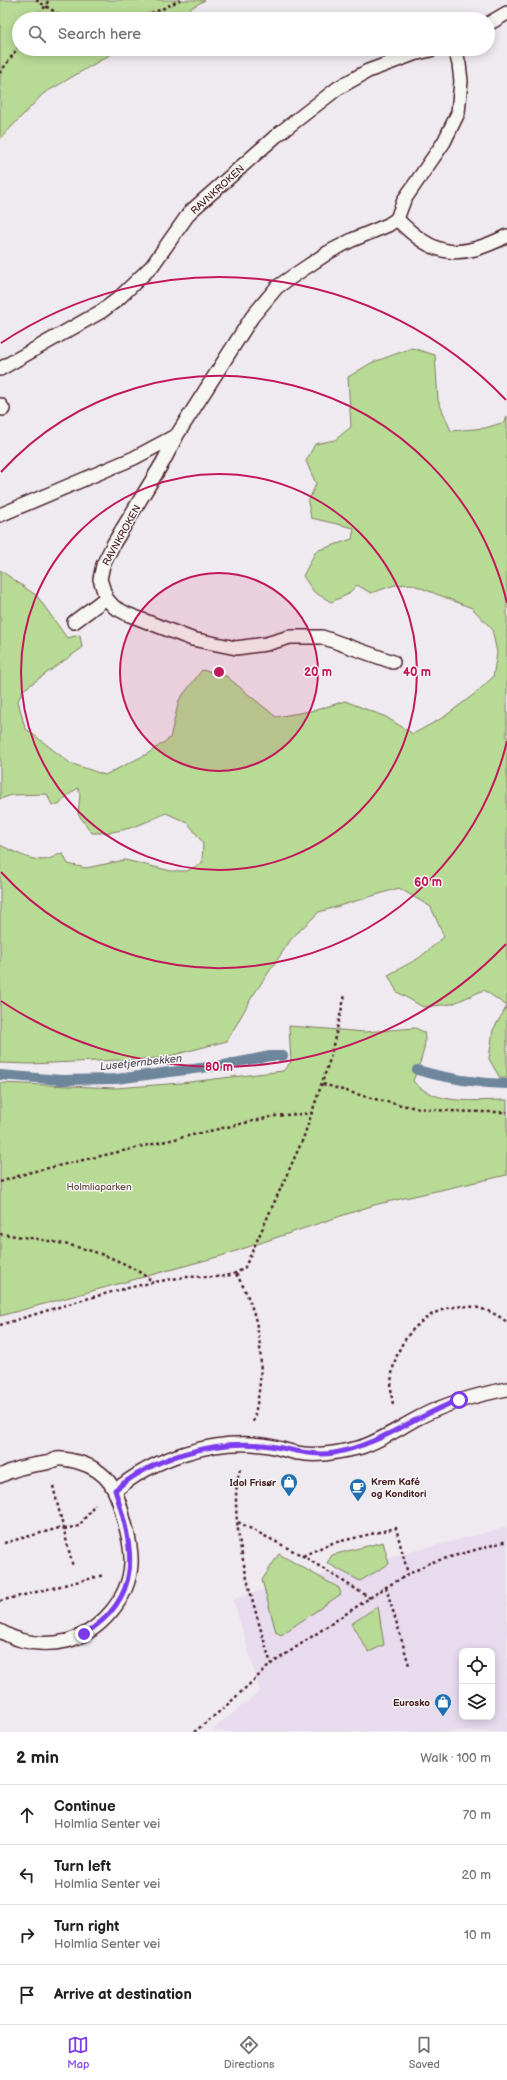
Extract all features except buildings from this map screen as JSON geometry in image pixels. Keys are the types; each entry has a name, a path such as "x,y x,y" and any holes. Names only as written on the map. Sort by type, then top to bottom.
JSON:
{"lane":[{"path":"495,20 507,13"},
{"name":"RAVNKROKEN","path":"0,369 102,311 118,299 152,266 190,212 276,136 338,88 368,71 409,56"},
{"path":"457,56 461,81 458,113 444,142 408,195 397,219 412,234 426,244 443,251 468,251 480,249 507,236"},
{"name":"RAVNKROKEN","path":"106,598 100,579 103,565 177,435 252,317 277,287 329,252 352,240 388,225 397,219"},
{"path":"0,515 110,469 177,435"},
{"path":"74,622 106,598 114,607 127,614 192,639 236,648 266,644 290,638 322,637 393,662"},
{"path":"113,1487 159,1463 222,1445 262,1445 298,1453 318,1454 360,1447 438,1408 459,1400 507,1389"},
{"path":"0,1476 12,1470 33,1464 48,1463 58,1459 91,1466 113,1487 127,1530 131,1566 123,1592 115,1606 100,1623 84,1634 58,1643 40,1643 20,1641 0,1631"}],"path":[{"path":"36,0 54,12"},
{"path":"42,12 50,0"},
{"path":"154,12 180,0"},
{"path":"0,73 12,56"},
{"path":"0,1325 43,1311 154,1283 193,1276 228,1276 236,1274 245,1267 286,1180 323,1084 335,1042 345,996"},
{"path":"323,1084 391,1103 413,1107 468,1112 507,1112"},
{"path":"0,1182 31,1172 275,1116 312,1113"},
{"path":"0,1234 43,1239 87,1250 129,1266 154,1283"},
{"path":"398,1428 392,1397 390,1375 400,1347 416,1325 427,1317 439,1312 466,1306 490,1311 507,1322"},
{"path":"48,1463 73,1567"},
{"path":"4,1543 63,1528 79,1526 113,1487"},
{"path":"237,1522 303,1556 370,1598"},
{"path":"303,1556 329,1544 396,1528 408,1574"},
{"path":"194,1732 224,1708 271,1664 386,1587 429,1563 507,1541"},
{"path":"0,1601 70,1585 131,1566"},
{"path":"386,1587 409,1665"}],"shaded area":[{"path":"507,1527 507,1732 215,1732 213,1729 260,1691 233,1598"}],"green space":[{"path":"0,0 205,0 184,12 12,12 12,56 108,56 43,94 0,139"},
{"path":"412,348 435,355 438,400 451,431 485,428 505,422 507,416 507,1006 484,990 452,1004 423,1007 397,992 388,975 419,958 444,937 431,907 399,888 319,912 292,938 252,997 227,1041 162,1058 30,1064 0,1063 0,845 23,856 42,860 63,854 68,864 86,868 125,860 171,871 187,871 202,863 203,843 188,823 166,813 130,828 112,832 92,833 78,814 80,795 78,788 67,796 59,805 52,805 47,794 12,795 0,799 0,570 37,596 67,638 80,635 82,648 23,690 18,701 25,728 70,763 105,775 147,754 170,738 179,700 202,670 226,676 276,717 316,710 345,701 386,717 413,734 444,717 477,692 493,677 497,653 492,629 472,608 411,584 395,585 371,593 357,585 347,595 331,602 314,592 303,576 316,551 352,539 354,528 311,518 308,502 316,484 306,461 315,444 335,440 351,427 348,377 371,363"},
{"path":"507,1006 507,1078 500,1078 489,1059 493,1030"},
{"name":"Holmliaparken","path":"289,1026 365,1032 415,1028 424,1032 424,1051 413,1081 422,1089 432,1095 457,1100 507,1100 507,1175 374,1205 221,1256 0,1316 0,1083 116,1088 181,1083 283,1071 291,1062"},
{"path":"383,1542 389,1564 360,1581 327,1563 332,1555"},
{"path":"279,1554 339,1588 341,1594 281,1635 276,1632 262,1580"},
{"path":"378,1606 384,1645 369,1652 351,1624"}],"waterway":[{"name":"Lusetjernbekken","path":"0,1075 61,1080 116,1079 224,1065 270,1056 283,1056"},
{"name":"Lusetjernbekken","path":"417,1070 461,1080 507,1084"}],"place":[{"name":"Idol Frisør","path":"289,1497"},
{"name":"Krem Kafé og Konditori","path":"358,1502"},
{"name":"Eurosko","path":"443,1717"}],"route":[{"path":"84,1634 95,1628 106,1618 123,1592 128,1578 131,1566 131,1550 122,1510 115,1490 131,1477 159,1463 222,1445 262,1445 278,1447 298,1453 318,1454 332,1453 360,1447 379,1439 438,1408 459,1400"}]}
